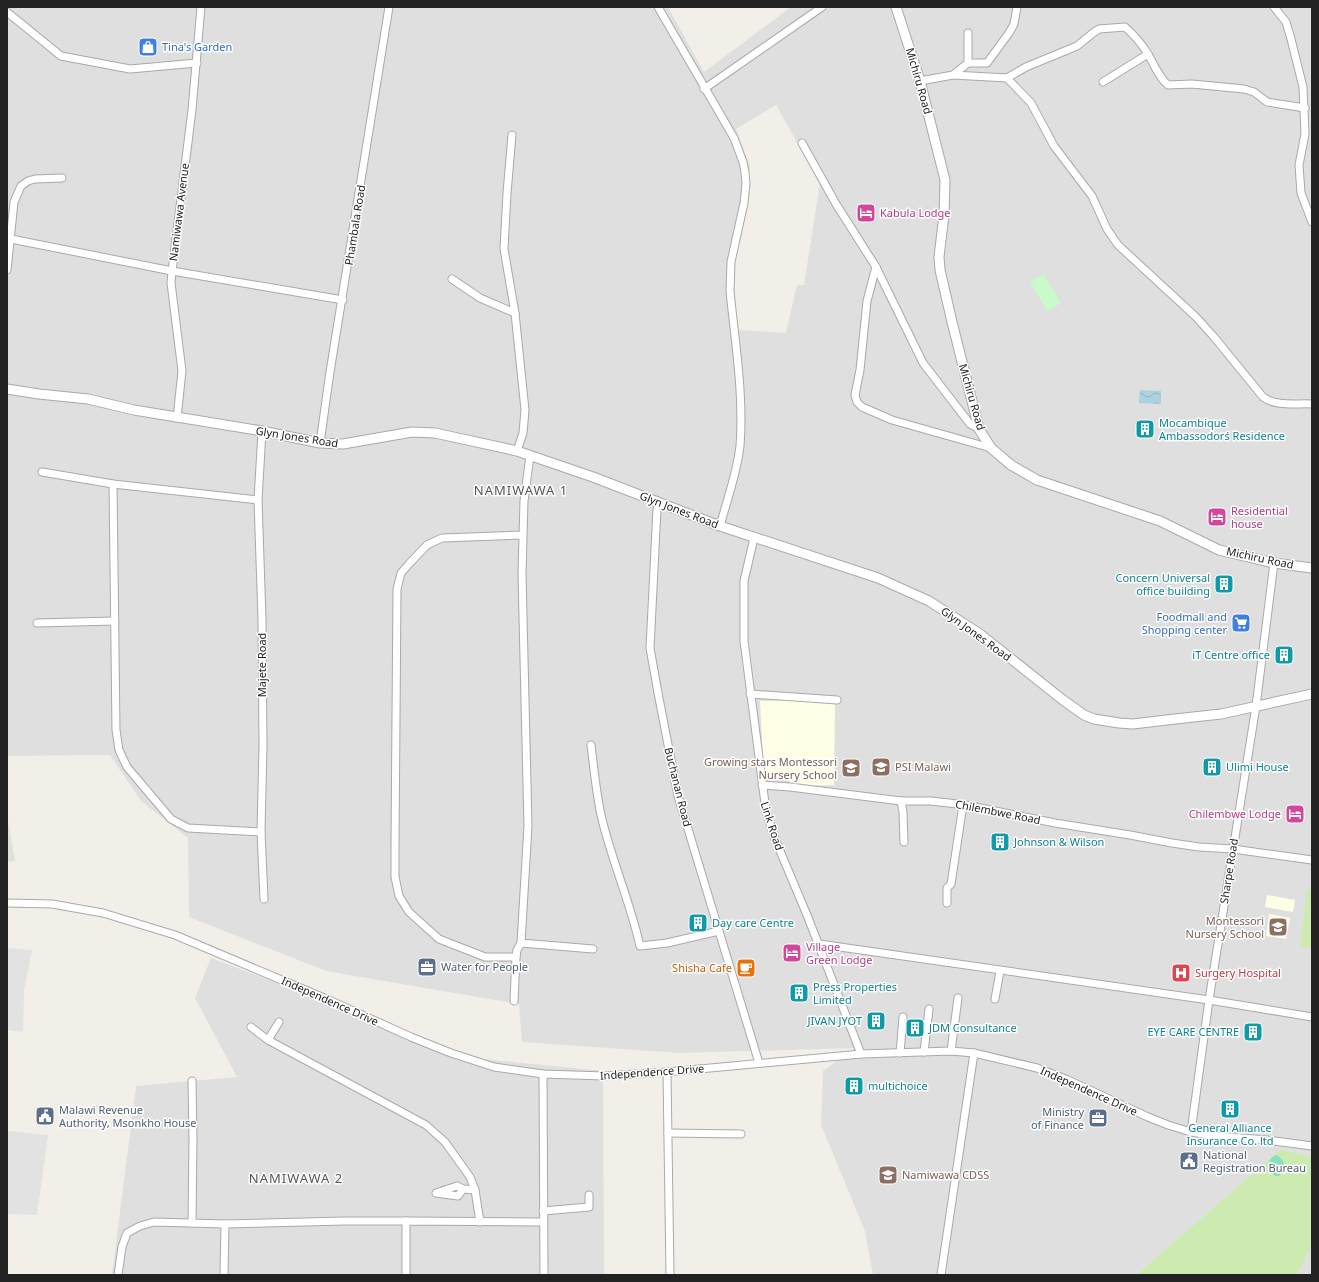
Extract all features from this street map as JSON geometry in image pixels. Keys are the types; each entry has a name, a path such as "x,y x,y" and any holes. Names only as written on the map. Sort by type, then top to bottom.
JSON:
{"street":[{"name":"Namiwawa Avenue","path":"177,418 182,371 171,283 192,110 201,7"},
{"name":"Phambala Road","path":"320,443 330,372 343,300 389,7"},
{"path":"658,7 704,89 734,138 745,172 744,203 730,262 730,291 740,389 740,448 720,526"},
{"path":"704,89 822,7"},
{"name":"Michiru Road","path":"896,7 920,81 945,180 944,215 939,257 940,270 979,429 991,448 1011,465 1038,480 1160,521 1224,552 1274,563 1312,568"},
{"path":"953,75 968,63 982,64 990,61 1014,24 1017,7"},
{"path":"1274,7 1286,22 1303,87 1305,134 1299,165 1301,193 1312,222"},
{"path":"7,12 61,56 130,69 196,63"},
{"path":"920,81 953,75 1007,78 1026,66 1077,46 1099,29 1125,27 1135,36 1148,54 1164,82 1168,85 1192,84 1244,89 1254,92 1267,102 1304,108"},
{"path":"968,33 968,63"},
{"path":"1103,82 1148,54"},
{"path":"1007,78 1031,103 1054,146 1092,196 1107,229 1118,245 1196,316 1263,397 1272,402 1312,404"},
{"path":"512,135 504,249 515,314 525,410 523,433 517,452"},
{"path":"802,143 836,204 876,267 923,363 970,424 979,429"},
{"path":"7,270 14,202 21,186 28,181 35,179 62,178"},
{"path":"11,239 172,271 343,300"},
{"path":"876,267 867,301 860,370 855,395 856,402 892,420 991,448"},
{"path":"452,279 480,298 515,314"},
{"name":"Glyn Jones Road","path":"7,388 39,394 88,399 134,410 262,431 320,443 343,444 412,432 435,433 517,452 593,477 754,538 878,578 929,601 980,634 1063,700 1084,715 1094,719 1133,724 1221,714 1312,694"},
{"name":"Majete Road","path":"262,431 258,500 262,619 263,746 261,832 264,899"},
{"path":"514,1001 516,957 517,950 521,943 528,826 522,536 524,501 530,456"},
{"path":"42,472 113,484 258,500"},
{"path":"113,484 116,730 119,750 127,767 171,819 188,828 261,832"},
{"name":"Buchanan Road","path":"660,503 657,509 654,552 650,648 678,796 759,1063"},
{"path":"516,957 485,958 439,939 409,912 399,896 395,877 397,589 401,574 409,564 428,545 442,538 522,536"},
{"name":"Link Road","path":"754,538 744,581 744,641 766,812 775,839 819,944 861,1054"},
{"name":"Sharpe Road","path":"1191,1132 1209,1000 1256,706 1274,563"},
{"path":"37,623 115,621"},
{"path":"750,694 837,700"},
{"path":"591,745 601,814 617,870 635,924 640,946 667,943 719,931"},
{"name":"Chilembwe Road","path":"762,786 790,787 901,801 931,800 1172,843 1199,847 1233,849 1312,860"},
{"path":"901,801 904,842"},
{"path":"947,903 947,888 951,884 963,805"},
{"name":"Independence Drive","path":"7,903 52,904 114,916 198,944 411,1037 494,1067 543,1074 605,1076 667,1072 861,1054 950,1051 974,1053 1037,1068 1068,1080 1148,1117 1191,1132 1312,1146"},
{"path":"521,943 593,949"},
{"path":"819,944 1312,1016"},
{"path":"995,999 1000,971"},
{"path":"950,1051 958,998"},
{"path":"924,1052 929,1009"},
{"path":"900,1053 903,1017"},
{"path":"268,1040 279,1022"},
{"path":"251,1027 268,1040 426,1125 445,1142 470,1177 475,1190 480,1222"},
{"path":"941,1275 974,1053"},
{"path":"667,1072 670,1275"},
{"path":"543,1074 544,1275"},
{"path":"192,1081 192,1224"},
{"path":"668,1134 741,1134"},
{"path":"463,1189 475,1190"},
{"path":"543,1211 588,1207 589,1195"},
{"path":"118,1275 122,1247 127,1233 140,1226 154,1222 225,1224 345,1221 543,1222"},
{"path":"406,1221 406,1275"},
{"path":"224,1275 225,1224"}],"shaded area":[{"path":"7,7 668,7 704,72 791,7 1312,7 1312,1157 1281,1149 1136,1275 873,1275 865,1231 821,1125 823,1071 855,1048 680,1053 522,1042 519,1004 326,971 189,917 188,838 141,801 110,755 7,756","holes":["776,105 820,183 804,285 797,285 786,333 736,330 730,274 750,166 736,129"]},
{"path":"799,700 835,703 834,785 790,786 789,778 764,777 760,701"},
{"path":"7,815 15,861 7,862"},
{"name":"Montessori Nursery School","path":"1267,895 1295,900 1293,912 1265,907"},
{"name":"Montessori Nursery School","path":"1269,914 1290,918 1286,939 1266,936"},
{"path":"7,948 32,950 24,990 23,1032 7,1030"},
{"path":"211,958 474,1058 603,1071 604,1275 112,1275 136,1086 237,1077 195,998"},
{"path":"7,1131 48,1135 37,1215 7,1214"},
{"path":"1312,1245 1312,1275 1297,1275 1297,1274"}],"green space":[{"path":"1044,274 1061,303 1047,311 1030,282"},
{"path":"1307,889 1312,889 1312,948 1300,947"},
{"path":"1281,1149 1312,1157 1312,1245 1297,1275 1136,1275"},
{"path":"1276,1155 1284,1164 1282,1173 1279,1176 1275,1176 1273,1174 1269,1165 1271,1159"}],"water":[{"path":"1140,390 1161,391 1161,404 1139,403"}],"place":[{"name":"Tina's Garden","path":"148,47"},
{"name":"Kabula Lodge","path":"866,213"},
{"name":"Mocambique Ambassodorś Residence","path":"1145,429"},
{"name":"Residential house","path":"1217,517"},
{"name":"Concern Universal office building","path":"1224,584"},
{"name":"Foodmall and Shopping center","path":"1241,623"},
{"name":"iT Centre office","path":"1284,655"},
{"name":"PSI Malawi","path":"881,767"},
{"name":"Ulimi House","path":"1212,767"},
{"name":"Growing stars Montessori Nursery School","path":"851,768"},
{"name":"Chilembwe Lodge","path":"1295,814"},
{"name":"Johnson & Wilson","path":"1000,842"},
{"name":"Day care Centre","path":"698,923"},
{"name":"Montessori Nursery School","path":"1278,927"},
{"name":"Village Green Lodge","path":"792,953"},
{"name":"Water for People","path":"427,967"},
{"name":"Shisha Cafe","path":"746,968"},
{"name":"Surgery Hospital","path":"1181,973"},
{"name":"Press Properties Limited","path":"799,993"},
{"name":"JIVAN JYOT","path":"876,1021"},
{"name":"JDM Consultance","path":"915,1028"},
{"name":"EYE CARE CENTRE","path":"1253,1032"},
{"name":"multichoice","path":"854,1086"},
{"name":"General Alliance Insurance Co. ltd","path":"1230,1109"},
{"name":"Malawi Revenue Authority, Msonkho House","path":"45,1116"},
{"name":"Ministry of Finance","path":"1098,1118"},
{"name":"National Registration Bureau","path":"1189,1161"},
{"name":"Namiwawa CDSS","path":"888,1175"}],"district":[{"name":"NAMIWAWA 1","path":"521,490"},
{"name":"NAMIWAWA 2","path":"296,1178"}]}
